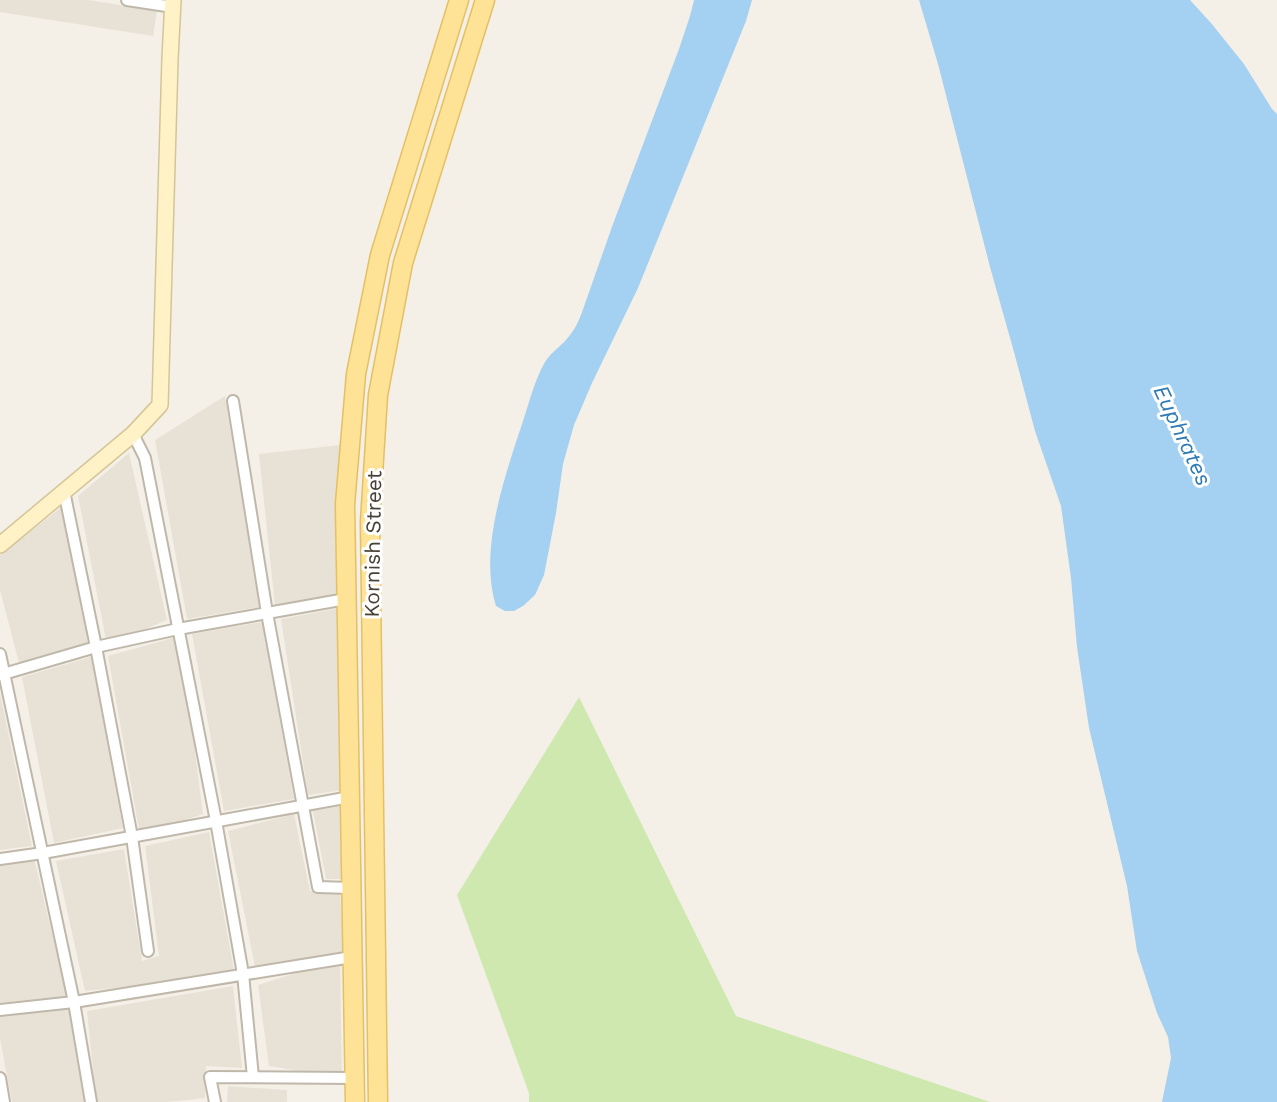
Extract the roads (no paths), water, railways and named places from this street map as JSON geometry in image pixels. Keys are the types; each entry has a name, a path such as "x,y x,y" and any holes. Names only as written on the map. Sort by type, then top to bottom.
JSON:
{"main road":[{"name":"Kornish Street","path":"355,1102 345,504 356,374 380,255 459,0"},
{"name":"Kornish Street","path":"378,1102 370,522 378,395 403,263 484,0"}],"street":[{"path":"0,545 133,434 160,405 173,4 127,0"},
{"path":"233,401 267,613 318,887 351,888"},
{"path":"133,434 145,458 216,821 243,974 253,1077"},
{"path":"64,491 132,837 148,951"},
{"path":"2,674 96,647 178,628 346,599"},
{"path":"0,654 2,674 74,1002 92,1102"},
{"path":"0,859 350,797"},
{"path":"0,1010 74,1002 352,957"},
{"path":"215,1102 210,1077 354,1078"},
{"path":"0,1078 4,1102"}],"water":[{"path":"694,0 752,0 746,21 638,288 574,425 563,464 544,575 535,595 514,611 505,611 496,606 491,584 490,560 492,536 509,463 541,369 548,358 572,333 581,315 679,49"},
{"name":"Euphrates","path":"919,0 1190,0 1244,64 1277,114 1277,1102 1162,1102 1171,1058 1168,1037 1157,1013 1137,951 1127,886 1089,728 1061,506 1035,431"}]}
